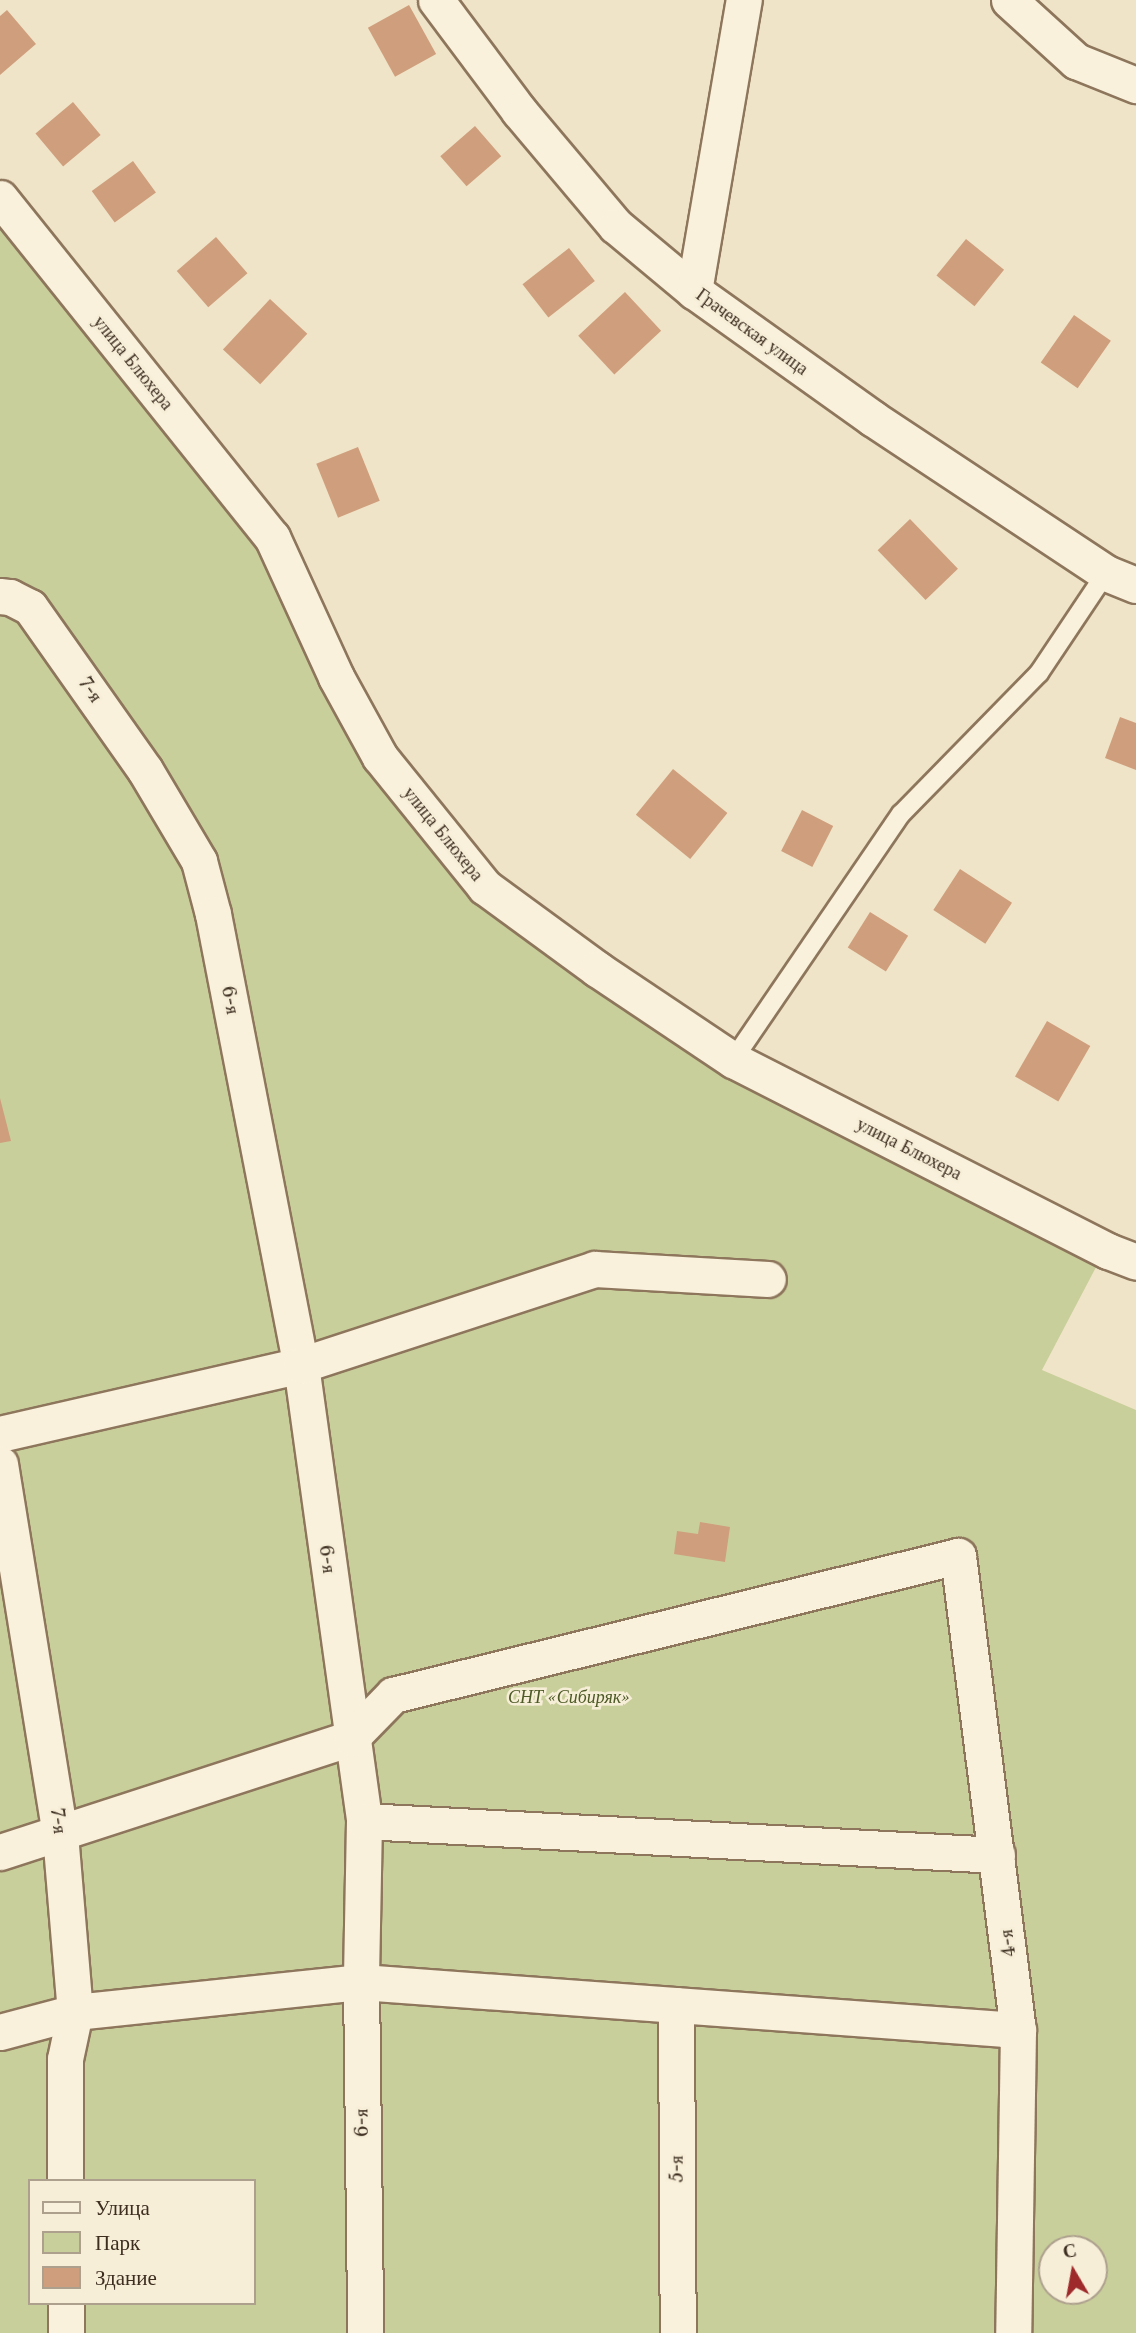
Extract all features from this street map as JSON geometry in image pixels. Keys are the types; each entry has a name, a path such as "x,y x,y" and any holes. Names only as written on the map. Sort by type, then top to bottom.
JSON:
{"street":[{"name":"Грачевская улица","path":"436,0 519,111 616,226 694,291 872,418 1121,579"},
{"path":"694,291 744,0"},
{"path":"1009,0 1076,61 1136,85"},
{"name":"улица Блюхера","path":"0,198 272,537 336,677 380,757 485,887 597,969 733,1060 1108,1251 1136,1262"},
{"name":"7-я","path":"0,596 10,597 30,607 145,770 164,803"},
{"name":"6-я","path":"164,803 199,861 213,914 300,1365 364,1821 361,1982 365,2333"},
{"path":"0,1434 300,1365 595,1269 768,1279"},
{"name":"7-я","path":"0,1464 60,1835 75,2012 65,2059 65,2179"},
{"name":"4-я","path":"351,1738 393,1695 958,1556 1018,2030 1013,2333"},
{"path":"0,1852 60,1835 351,1738"},
{"path":"364,1821 997,1855"},
{"path":"0,2032 75,2012 361,1982 1018,2030"},
{"name":"5-я","path":"676,2005 678,2333"},
{"path":"66,2305 66,2333"}],"lane":[{"path":"733,1060 901,814 1039,673 1121,579"}],"green space":[{"name":"СНТ «Сибиряк»","path":"0,188 253,497 382,764 558,947 1104,1252 1042,1370 1136,1410 1136,2333 0,2333"}],"building":[{"path":"409,5 436,54 395,77 368,28"},
{"path":"7,10 36,44 0,75 0,16"},
{"path":"73,102 101,135 63,166 35,133"},
{"path":"475,126 501,156 467,186 440,156"},
{"path":"133,161 156,193 115,223 92,191"},
{"path":"216,237 247,273 208,307 177,271"},
{"path":"966,239 1004,270 975,306 936,276"},
{"path":"569,248 595,281 548,317 523,284"},
{"path":"625,292 661,331 614,374 578,336"},
{"path":"270,299 307,334 260,384 223,349"},
{"path":"1074,315 1111,341 1078,388 1041,363"},
{"path":"358,447 380,501 338,518 316,464"},
{"path":"910,519 958,569 926,600 878,550"},
{"path":"1120,717 1136,723 1136,770 1105,758"},
{"path":"673,769 727,813 690,859 636,815"},
{"path":"802,810 833,826 812,867 781,851"},
{"path":"960,869 1012,903 985,944 933,910"},
{"path":"870,912 908,936 886,971 848,948"},
{"path":"1047,1021 1090,1046 1058,1101 1015,1076"},
{"path":"0,1098 11,1141 0,1143"},
{"path":"700,1522 730,1527 725,1562 674,1554 677,1531 698,1534"}]}
